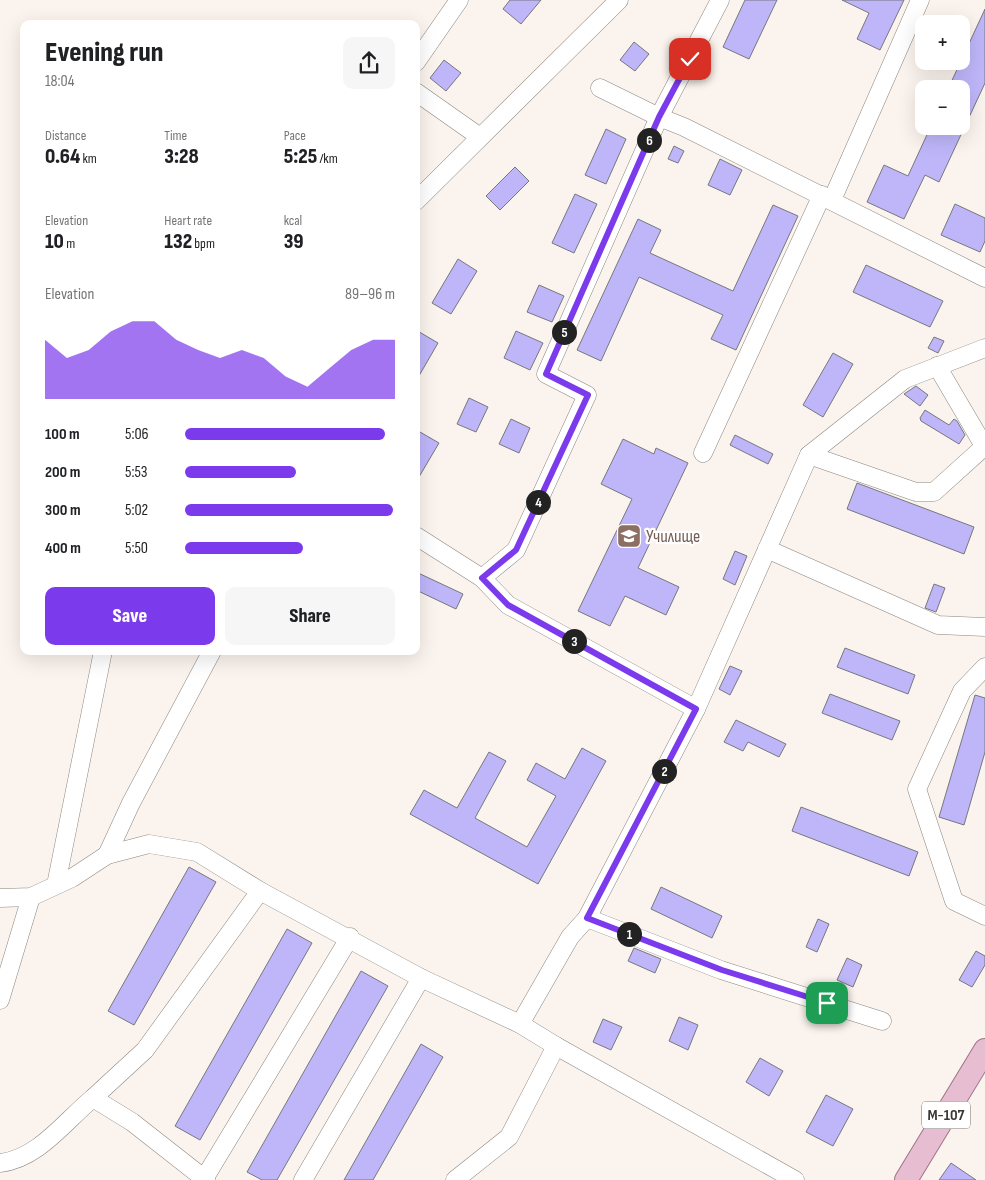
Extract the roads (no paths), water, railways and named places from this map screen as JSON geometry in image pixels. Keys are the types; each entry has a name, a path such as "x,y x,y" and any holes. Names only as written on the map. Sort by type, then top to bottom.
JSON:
{"main road":[{"name":"М-107","path":"906,1180 985,1050"}],"street":[{"path":"420,56 459,0"},
{"path":"420,197 619,0"},
{"path":"482,578 516,550 588,395 546,374 659,117 720,0"},
{"path":"703,453 827,198 920,0"},
{"path":"600,88 684,127 985,278"},
{"path":"420,95 480,137"},
{"path":"520,1024 570,937 587,918 696,709 809,455 905,379 985,348"},
{"path":"809,455 916,492 934,492 985,446 937,366"},
{"path":"420,539 482,578 508,605 696,709"},
{"path":"767,549 938,625 985,627"},
{"path":"56,885 102,655"},
{"path":"107,855 131,803 210,655"},
{"path":"985,667 962,692 917,789 954,901 985,916"},
{"path":"0,898 31,897 56,885 107,855 149,844 197,852 260,891 421,978 520,1024 794,1180"},
{"path":"0,1163 13,1161 34,1150 145,1050 260,891"},
{"path":"0,1000 31,897"},
{"path":"587,918 722,970 882,1021"},
{"path":"93,1098 132,1122 205,1180 350,938"},
{"path":"303,1180 421,978"},
{"path":"455,1180 509,1137 556,1046"}],"place":[{"name":"Училище","path":"629,536"}]}
